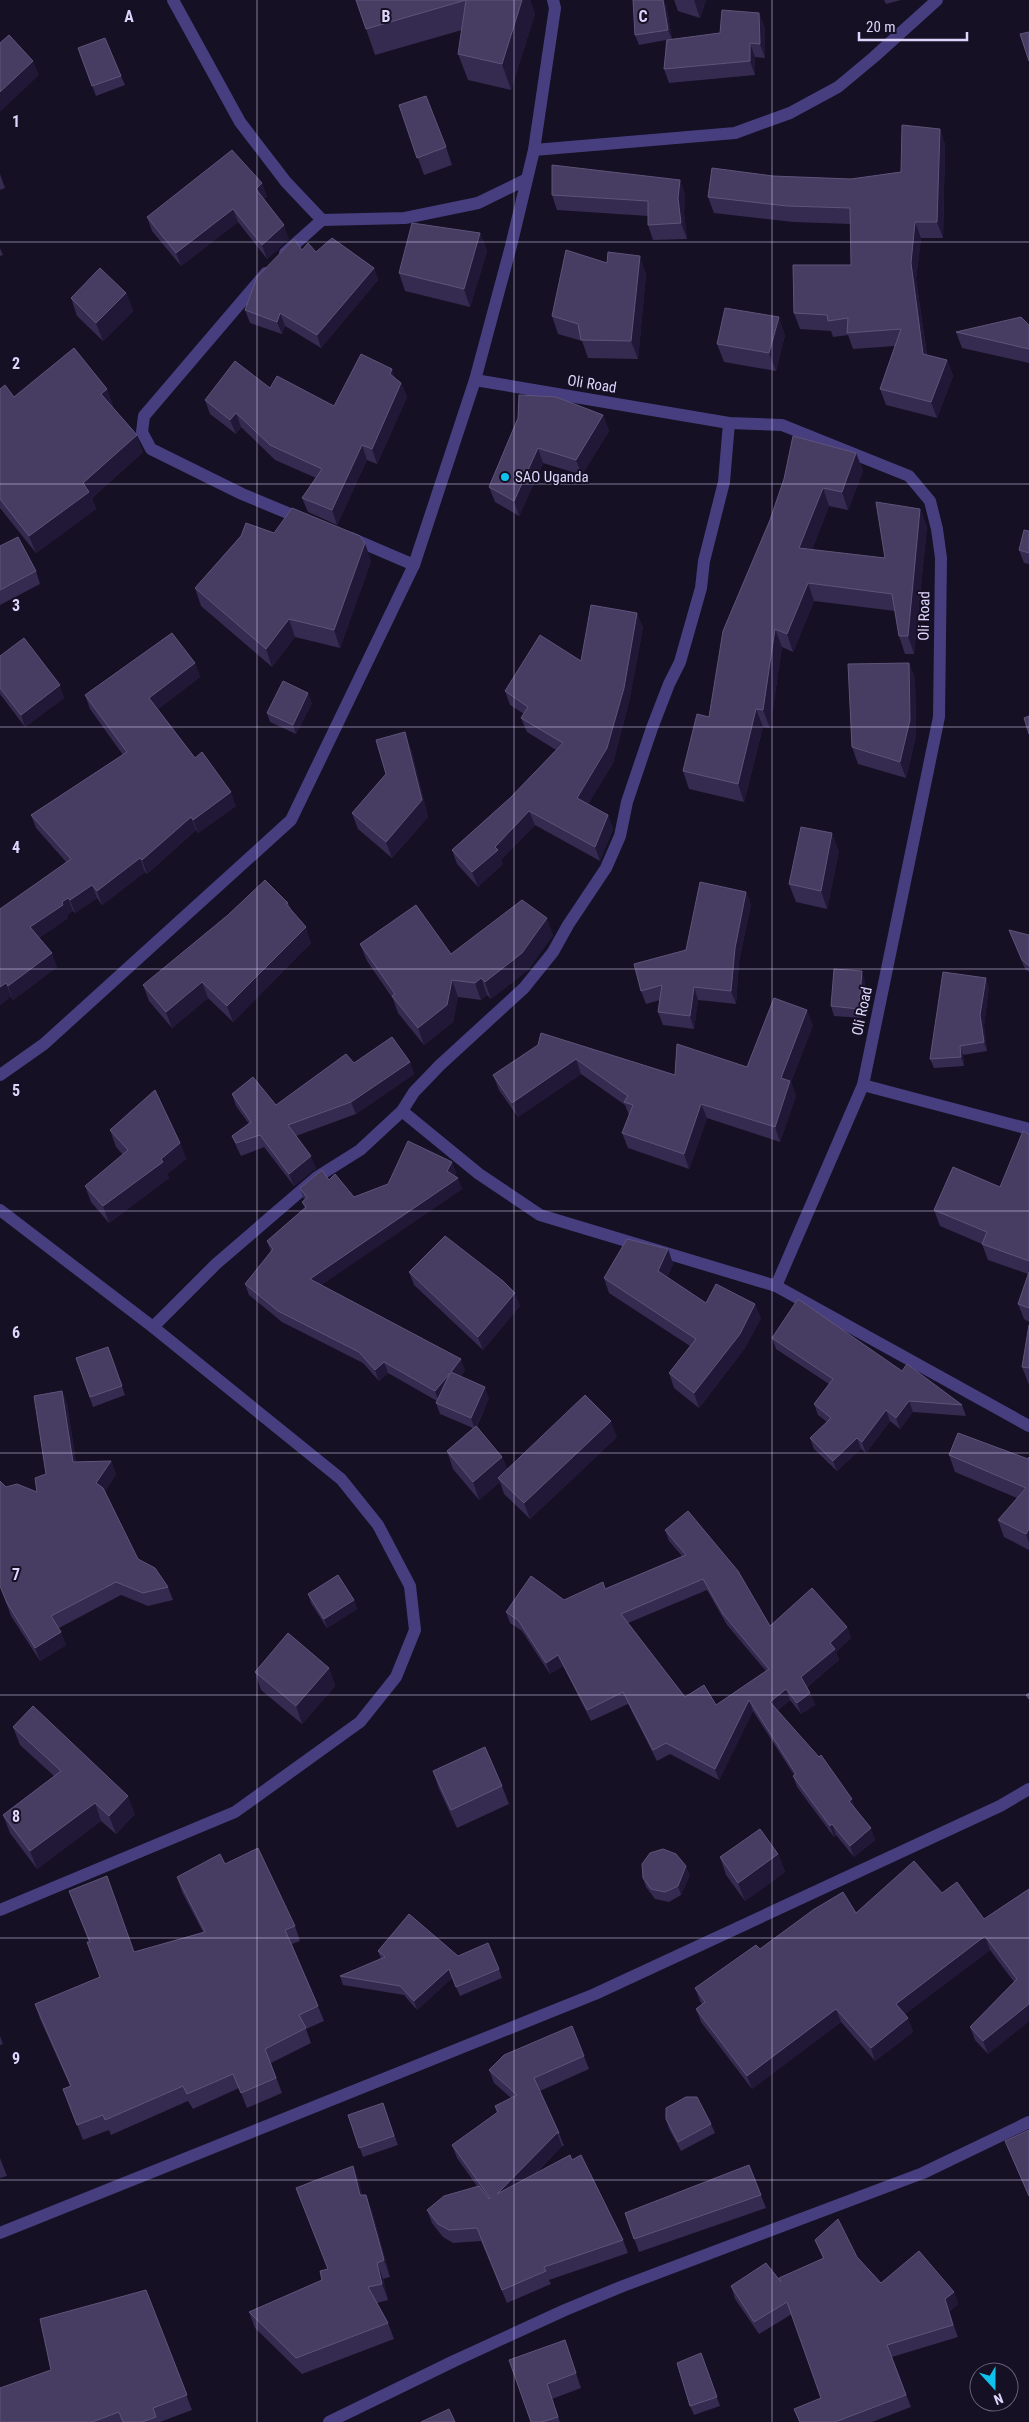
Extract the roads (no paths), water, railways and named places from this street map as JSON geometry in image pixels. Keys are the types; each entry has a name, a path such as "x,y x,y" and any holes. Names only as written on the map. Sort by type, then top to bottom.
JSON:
{"street":[{"path":"174,0 240,122 286,182 322,220"},
{"path":"0,1075 44,1044 291,820 414,565 475,380 534,150 555,8 553,0"},
{"path":"534,150 735,133 790,113 838,87 937,0"},
{"path":"313,523 242,494 151,448 142,432 144,416 215,330 275,263 322,220 406,218 478,203 527,179"},
{"name":"Oli Road","path":"475,380 730,423 782,425 909,476 930,501 937,529 941,558 940,716 863,1085 776,1286"},
{"path":"153,1327 216,1264 317,1177 360,1150 402,1111 414,1092 440,1065 507,1004 542,968 606,868 620,836 627,802 661,704 680,662 694,615 701,588 704,561 724,482 730,423"},
{"path":"339,534 414,565"},
{"path":"863,1085 1029,1129"},
{"path":"402,1111 479,1174 540,1215 776,1286 1029,1426"},
{"path":"0,1210 153,1327 341,1479 378,1525 410,1586 415,1630 396,1677 360,1722 236,1812 0,1910"},
{"path":"0,2233 595,1994 1000,1806 1029,1789"},
{"path":"328,2422 432,2371 566,2310 624,2286 923,2173 1029,2122"}],"place":[{"name":"SAO Uganda","path":"505,477"}]}
